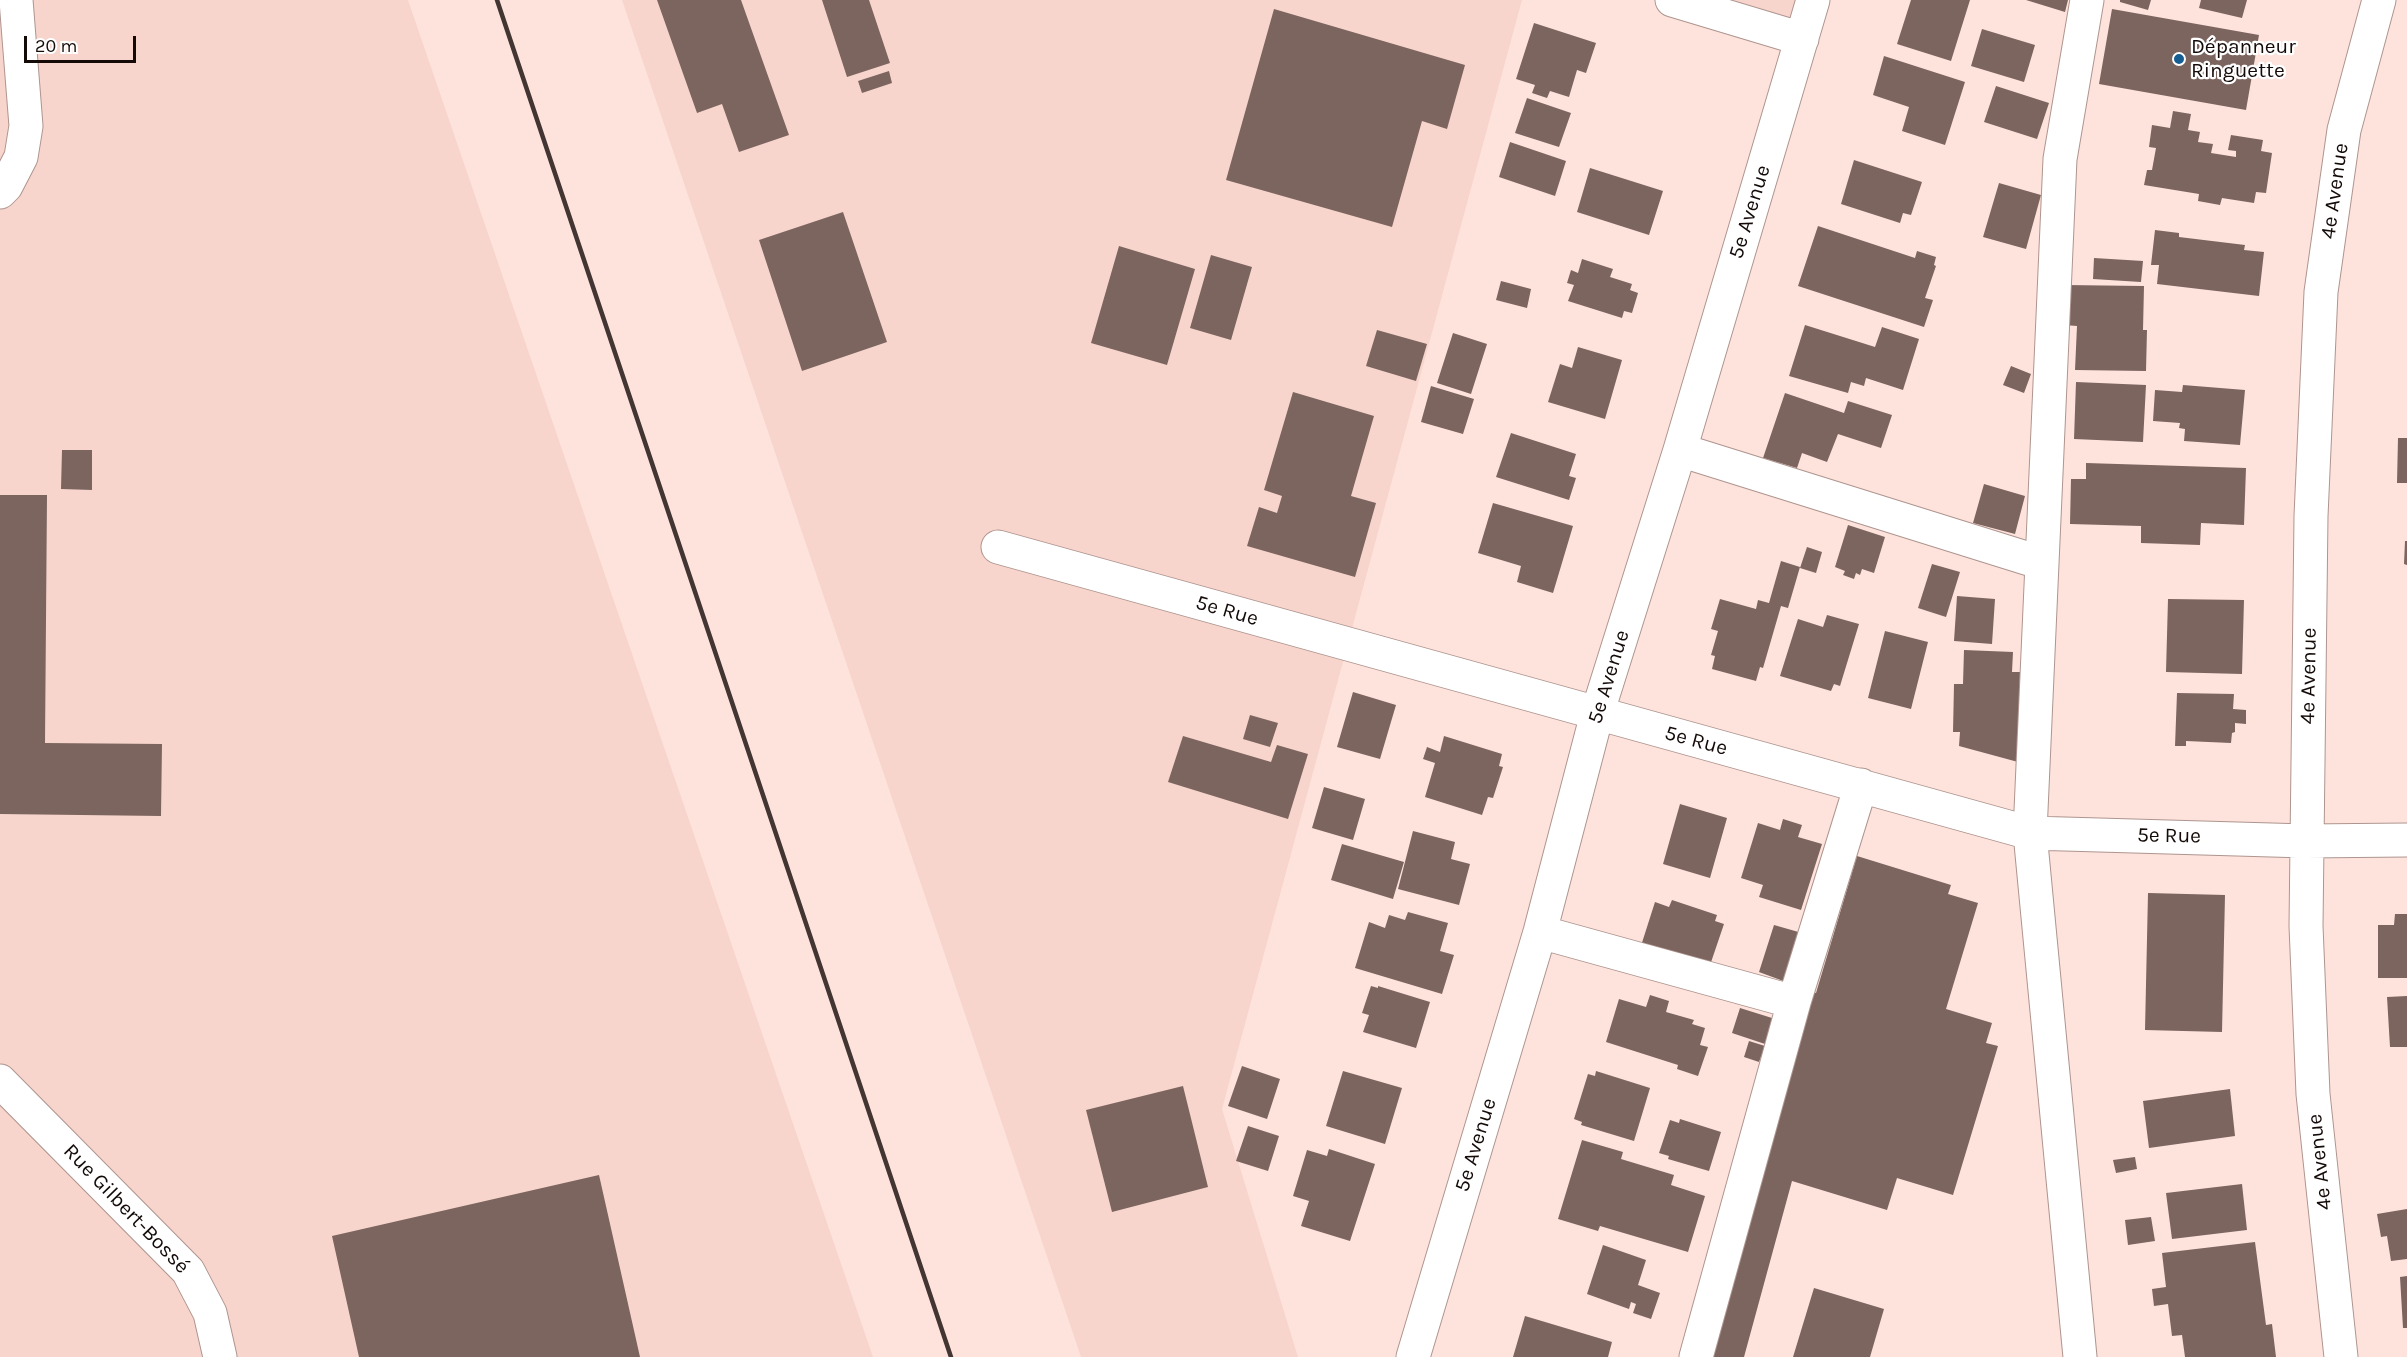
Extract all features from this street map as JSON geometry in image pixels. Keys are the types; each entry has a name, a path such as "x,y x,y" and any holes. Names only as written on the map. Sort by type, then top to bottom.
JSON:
{"street":[{"path":"0,192 6,186 21,157 26,126 16,0"},
{"path":"1672,0 1802,39"},
{"name":"5e Avenue","path":"1413,1357 1540,932 1597,714 1680,450 1813,0"},
{"path":"2080,1357 2030,833 2060,159 2087,0"},
{"name":"4e Avenue","path":"2341,1357 2313,1094 2306,926 2312,516 2321,292 2344,130 2379,0"},
{"path":"1680,450 2042,563"},
{"name":"5e Rue","path":"998,547 2030,833 2306,841 2407,840"},
{"path":"1696,1357 1794,1002 1861,786"},
{"path":"1540,932 1794,1002"},
{"name":"Rue Gilbert-Bossé","path":"0,1081 188,1271 210,1313 220,1357"}],"shaded area":[{"path":"0,0 408,0 873,1357 0,1357"},
{"path":"622,0 1522,0 1222,1109 1298,1357 1081,1357"},
{"path":"1679,0 1816,0 1804,44"}],"building":[{"path":"657,0 741,0 789,135 739,152 722,104 697,113"},
{"path":"822,0 869,0 890,63 847,77"},
{"path":"1911,0 1970,0 1951,61 1897,44"},
{"path":"2026,0 2068,0 2065,12"},
{"path":"2120,0 2151,0 2148,10 2120,2"},
{"path":"2201,0 2247,0 2242,18 2199,8"},
{"path":"1274,9 1465,65 1447,129 1422,121 1392,227 1226,180"},
{"name":"Dépanneur Ringuette","path":"2112,9 2259,35 2246,110 2099,84"},
{"path":"1534,23 1596,43 1586,73 1577,70 1569,97 1550,91 1547,98 1532,93 1535,85 1516,79"},
{"path":"1982,29 2035,45 2024,82 1971,66"},
{"path":"1884,56 1965,82 1945,145 1902,131 1909,107 1873,95"},
{"path":"889,71 892,83 862,93 858,81"},
{"path":"1996,86 2049,103 2037,139 1984,122"},
{"path":"1527,98 1571,113 1559,147 1515,133"},
{"path":"2173,111 2191,114 2188,130 2200,132 2198,142 2213,144 2211,153 2236,157 2236,151 2228,150 2231,135 2263,140 2261,151 2272,153 2266,193 2256,192 2254,203 2222,198 2220,205 2198,201 2199,194 2144,185 2147,170 2152,170 2156,148 2149,147 2152,125 2170,128"},
{"path":"1510,142 1566,161 1555,196 1499,177"},
{"path":"1854,160 1922,182 1911,215 1903,213 1900,223 1841,204"},
{"path":"1590,168 1663,191 1649,235 1577,212"},
{"path":"1999,183 2041,195 2026,249 1983,237"},
{"path":"843,212 887,342 802,371 759,240"},
{"path":"1818,226 1915,258 1917,251 1936,257 1934,265 1936,266 1925,298 1933,300 1924,327 1798,286"},
{"path":"2155,230 2179,233 2179,237 2245,245 2244,250 2264,252 2259,296 2157,284 2159,265 2151,265"},
{"path":"1119,246 1195,269 1167,365 1091,343"},
{"path":"1211,255 1252,267 1231,340 1190,328"},
{"path":"2094,258 2143,261 2141,282 2093,279"},
{"path":"1582,259 1613,269 1610,277 1632,284 1630,290 1638,293 1632,313 1624,311 1622,318 1568,301 1574,285 1567,283 1571,270 1578,273"},
{"path":"1501,281 1531,289 1527,308 1496,300"},
{"path":"2064,285 2144,286 2143,330 2147,330 2146,371 2075,370 2077,326 2064,325"},
{"path":"1805,325 1875,347 1882,327 1919,339 1903,390 1866,378 1864,386 1851,382 1848,393 1789,376"},
{"path":"1377,330 1427,344 1416,381 1366,366"},
{"path":"1453,333 1487,344 1471,394 1437,383"},
{"path":"1578,347 1622,360 1605,419 1548,402 1560,364 1572,368"},
{"path":"2011,366 2031,374 2024,393 2003,385"},
{"path":"2076,382 2146,385 2143,442 2074,439"},
{"path":"2183,385 2245,390 2240,445 2184,441 2185,429 2179,428 2180,423 2153,421 2155,390 2182,392"},
{"path":"1431,386 1474,399 1463,434 1421,422"},
{"path":"1293,392 1374,416 1351,496 1376,503 1355,577 1247,546 1259,507 1277,513 1282,496 1264,490"},
{"path":"1785,393 1844,413 1848,401 1892,415 1881,448 1838,434 1827,462 1802,453 1797,468 1763,458"},
{"path":"1511,433 1576,454 1569,476 1576,478 1569,500 1496,477"},
{"path":"2398,438 2407,438 2407,483 2397,483"},
{"path":"62,450 92,450 92,490 61,489"},
{"path":"2086,463 2246,468 2244,525 2201,523 2200,545 2141,543 2141,526 2070,524 2071,479 2086,479"},
{"path":"1984,484 2025,496 2015,534 1973,523"},
{"path":"0,495 47,495 45,743 162,744 161,816 0,814"},
{"path":"1493,503 1573,526 1553,593 1517,582 1521,566 1478,553"},
{"path":"1848,525 1885,537 1874,573 1862,569 1860,575 1856,573 1854,579 1843,575 1845,571 1835,567"},
{"path":"2405,541 2407,541 2407,565 2404,564"},
{"path":"1807,547 1822,552 1816,573 1800,568"},
{"path":"1781,561 1800,567 1788,608 1781,606 1763,668 1760,667 1756,681 1712,669 1715,656 1711,655 1718,631 1711,629 1720,599 1756,609 1758,600 1769,603"},
{"path":"1932,564 1960,572 1946,617 1918,608"},
{"path":"1957,596 1995,599 1992,644 1954,641"},
{"path":"2168,599 2244,600 2242,674 2166,672"},
{"path":"1827,615 1859,624 1840,686 1834,684 1831,691 1780,676 1798,619 1823,627"},
{"path":"1885,631 1928,642 1911,709 1868,698"},
{"path":"1964,650 2013,652 2012,672 2020,672 2018,762 1959,746 1960,732 1953,732 1954,684 1963,684"},
{"path":"1353,692 1396,705 1380,759 1337,747"},
{"path":"2177,693 2234,694 2233,709 2246,710 2246,724 2235,723 2231,743 2186,741 2186,746 2175,746"},
{"path":"1250,715 1278,723 1270,747 1243,739"},
{"path":"1183,736 1271,762 1277,745 1308,754 1288,819 1168,782"},
{"path":"1444,736 1502,754 1499,766 1503,767 1493,798 1488,797 1482,815 1425,797 1435,763 1423,759 1427,747 1440,752"},
{"path":"1324,787 1365,799 1353,840 1312,828"},
{"path":"1680,804 1727,818 1710,878 1663,864"},
{"path":"1783,819 1802,825 1798,837 1822,844 1801,910 1759,897 1763,885 1741,878 1758,823 1780,830"},
{"path":"1413,831 1455,842 1451,859 1470,864 1459,905 1398,889"},
{"path":"1342,844 1404,862 1393,899 1331,880"},
{"path":"1857,856 1951,885 1948,894 1978,903 1946,1009 1992,1023 1986,1043 1998,1046 1953,1195 1897,1178 1887,1210 1792,1181 1744,1357 1710,1357 1807,991 1816,993"},
{"path":"2148,893 2225,895 2222,1032 2145,1030"},
{"path":"1672,900 1717,915 1715,921 1724,924 1707,974 1639,952 1655,902 1669,907"},
{"path":"1408,912 1448,923 1440,951 1454,955 1442,994 1355,968 1369,922 1385,928 1389,915 1405,920"},
{"path":"2395,914 2407,914 2407,978 2378,978 2378,925 2394,925"},
{"path":"1774,925 1802,933 1786,982 1759,972"},
{"path":"1371,986 1378,988 1378,986 1430,1002 1416,1048 1363,1032 1369,1015 1362,1013"},
{"path":"1650,995 1669,1001 1666,1012 1694,1020 1692,1024 1705,1028 1700,1045 1708,1047 1698,1076 1677,1069 1678,1065 1606,1042 1619,999 1646,1007"},
{"path":"2407,996 2407,1047 2390,1047 2387,997"},
{"path":"1740,1008 1772,1018 1765,1044 1732,1033"},
{"path":"1749,1041 1765,1046 1759,1062 1744,1057"},
{"path":"1242,1066 1280,1079 1267,1119 1228,1106"},
{"path":"1343,1071 1402,1088 1385,1144 1326,1126"},
{"path":"1596,1071 1650,1088 1634,1141 1581,1125 1582,1122 1574,1119 1588,1074 1595,1076"},
{"path":"1183,1086 1208,1187 1112,1212 1086,1110"},
{"path":"2230,1089 2235,1136 2149,1148 2143,1101"},
{"path":"1680,1119 1721,1132 1709,1171 1668,1159 1669,1156 1659,1153 1670,1120 1679,1123"},
{"path":"1248,1126 1279,1136 1268,1171 1236,1161"},
{"path":"1582,1140 1623,1152 1621,1159 1674,1175 1671,1185 1705,1196 1688,1252 1600,1226 1598,1231 1558,1219"},
{"path":"1329,1149 1375,1164 1350,1241 1301,1226 1309,1201 1293,1196 1307,1150 1327,1156"},
{"path":"2135,1157 2137,1169 2116,1173 2113,1160"},
{"path":"599,1175 640,1357 359,1357 332,1236"},
{"path":"2242,1184 2247,1230 2172,1239 2166,1193"},
{"path":"2407,1209 2407,1259 2391,1261 2387,1236 2381,1237 2377,1214"},
{"path":"2151,1217 2155,1241 2128,1245 2125,1220"},
{"path":"2255,1242 2266,1325 2272,1324 2276,1357 2185,1357 2182,1335 2172,1336 2168,1304 2154,1306 2152,1289 2166,1287 2162,1253"},
{"path":"1603,1245 1646,1260 1638,1285 1660,1293 1651,1319 1633,1313 1636,1304 1631,1302 1629,1309 1587,1294"},
{"path":"2407,1276 2407,1328 2403,1328 2400,1277"},
{"path":"1814,1288 1884,1309 1870,1357 1793,1357"},
{"path":"1525,1316 1612,1342 1608,1357 1513,1357"}],"railway":[{"path":"497,0 951,1357"}],"place":[{"name":"Dépanneur Ringuette","path":"2179,59"}]}
